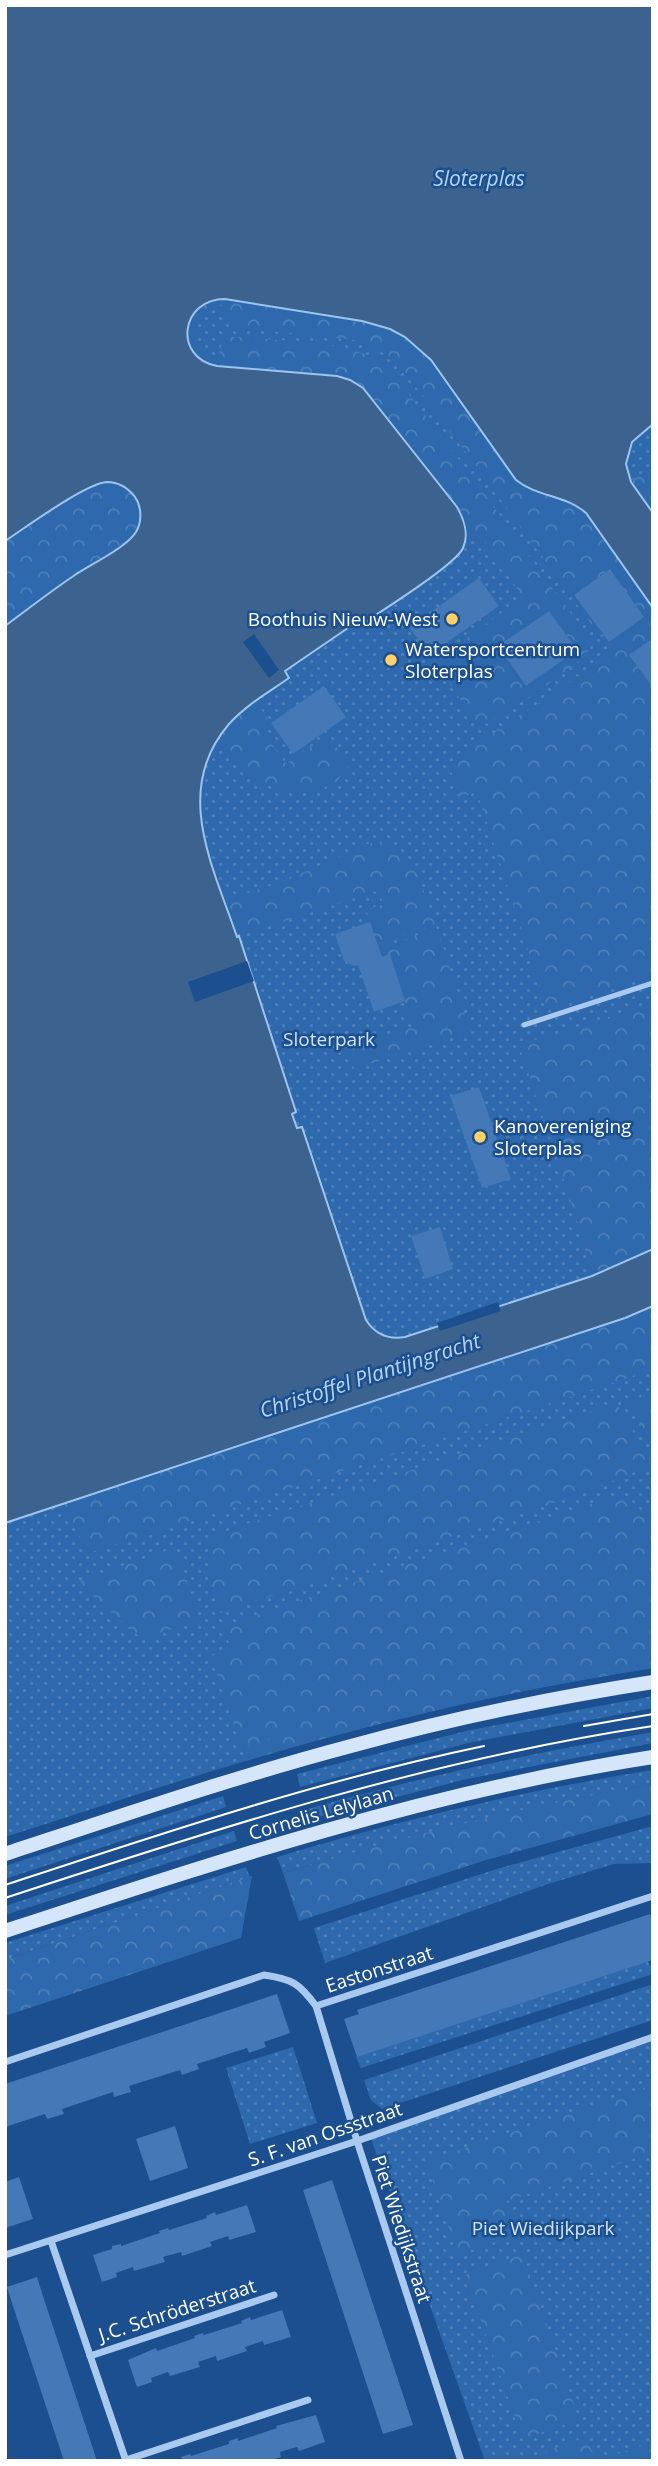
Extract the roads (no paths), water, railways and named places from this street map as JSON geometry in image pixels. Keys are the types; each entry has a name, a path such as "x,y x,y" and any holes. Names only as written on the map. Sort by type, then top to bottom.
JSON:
{"main road":[{"path":"5,1854 188,1794 348,1746 493,1712 653,1682"},
{"name":"Cornelis Lelylaan","path":"5,1931 178,1874 351,1823 536,1778 653,1757"}],"street":[{"name":"Eastonstraat","path":"5,2062 264,1975 288,1979 305,1992 316,2006 653,1896"},
{"name":"Piet Wiedijkstraat","path":"316,2006 461,2461"},
{"name":"S. F. van Ossstraat","path":"5,2256 357,2141 653,2037"},
{"name":"J.C. Schröderstraat","path":"51,2241 126,2460 308,2400"},
{"name":"J.C. Schröderstraat","path":"90,2356 274,2295"}],"lane":[{"path":"524,1025 653,983"}],"water":[{"name":"Sloterplas","path":"5,5 653,5 653,424 632,442 626,464 631,482 653,513 653,608 586,513 570,503 533,490 516,480 431,360 405,337 390,329 362,321 225,299 199,308 191,318 188,341 193,352 203,361 217,366 337,376 363,388 457,507 465,527 463,548 447,565 367,621 364,617 285,671 289,678 236,717 212,749 203,775 200,802 209,856 237,937 239,936 296,1112 292,1114 297,1128 302,1127 366,1320 382,1335 405,1337 592,1276 653,1249 653,1306 625,1318 5,1523 5,626 66,581 124,544 136,532 140,514 137,501 126,488 111,482 97,484 5,541"}],"tram line":[{"path":"584,1726 653,1714"},
{"path":"5,1898 165,1846 407,1776 570,1740 653,1726"},
{"path":"5,1885 302,1791 484,1746"}],"place":[{"name":"Boothuis Nieuw-West","path":"452,619"},
{"name":"Watersportcentrum Sloterplas","path":"391,660"},
{"name":"Kanovereniging Sloterplas","path":"480,1137"}],"park label":[{"name":"Sloterpark","path":"329,1039"},
{"name":"Piet Wiedijkpark","path":"543,2228"}],"water label":[{"name":"Christoffel Plantijngracht","path":"370,1376"}]}
